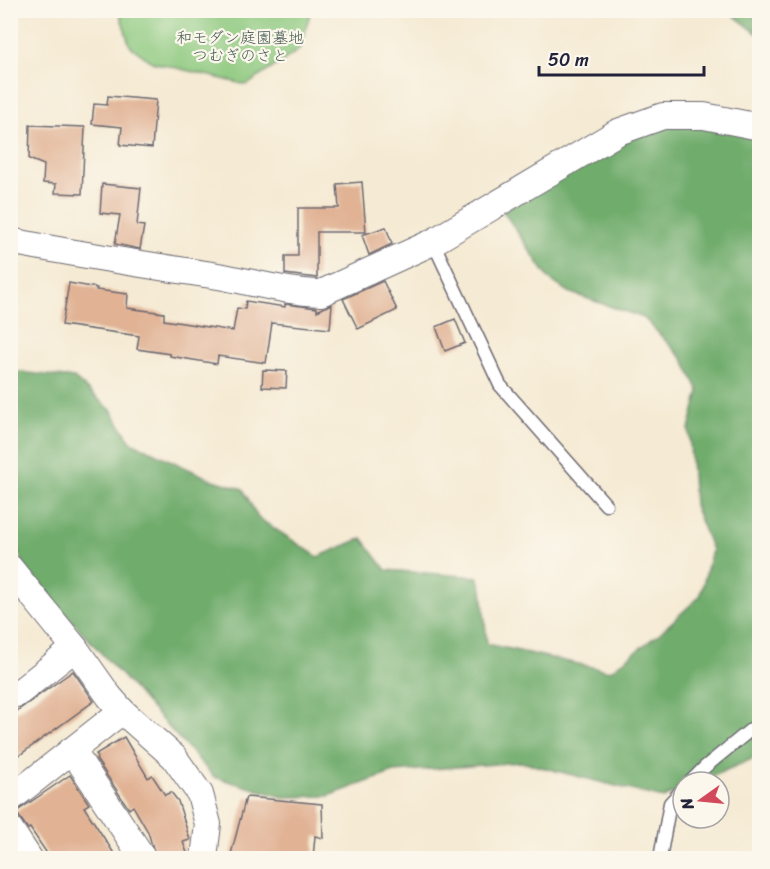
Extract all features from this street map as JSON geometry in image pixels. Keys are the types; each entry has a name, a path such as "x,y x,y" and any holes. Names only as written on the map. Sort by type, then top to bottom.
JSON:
{"street":[{"path":"10,241 79,255 321,293 434,242 618,132 663,116 704,116 759,127"},
{"path":"12,574 75,648 122,711 174,757 200,794 208,824 204,858"},
{"path":"16,694 75,648"},
{"path":"10,799 122,711"},
{"path":"72,750 141,858"},
{"path":"10,829 29,858"}],"lane":[{"path":"434,242 500,385 606,505"},
{"path":"702,770 754,727 759,730"},
{"path":"660,858 671,802"}],"green space":[{"name":"和モダン庭園墓地 つむぎのさと","path":"119,10 311,11 299,50 247,85 152,62 130,46"},
{"path":"728,11 759,11 759,35"},
{"path":"647,122 759,130 759,756 727,770 671,770 671,794 663,798 521,762 394,772 328,796 283,797 214,777 31,576 18,553 11,560 11,371 74,378 111,410 131,442 210,479 243,489 258,518 318,557 362,538 386,570 478,577 482,589 487,644 610,671 660,633 700,596 712,550 694,505 689,429 699,391 683,359 644,318 568,292 549,279 503,211"}],"building":[{"path":"108,96 156,100 152,148 120,145 122,127 92,124 94,104 107,105"},
{"path":"30,125 85,127 82,194 55,193 56,184 43,183 44,165 29,159"},
{"path":"362,182 366,232 317,232 317,278 285,274 285,256 298,256 298,208 339,208 337,184"},
{"path":"102,184 141,188 137,225 144,226 140,249 115,244 120,215 100,213"},
{"path":"386,227 392,244 369,255 362,235"},
{"path":"383,281 397,310 358,329 343,299"},
{"path":"69,283 97,288 96,290 128,294 127,308 164,313 164,320 233,331 237,308 245,309 246,301 285,307 285,304 317,308 317,311 332,304 330,329 272,323 266,363 218,356 217,364 170,356 170,354 137,349 139,336 62,325"},
{"path":"455,319 465,343 445,351 436,327"},
{"path":"263,370 287,371 286,388 262,387"},
{"path":"73,671 94,701 10,762 10,716"},
{"path":"124,737 148,778 152,775 165,795 171,792 178,801 190,840 183,842 189,858 156,858 148,832 133,806 129,809 96,759 98,757 96,754"},
{"path":"70,775 89,804 84,807 117,858 50,858 16,812"},
{"path":"246,797 322,804 323,838 315,836 313,858 230,858"}]}
